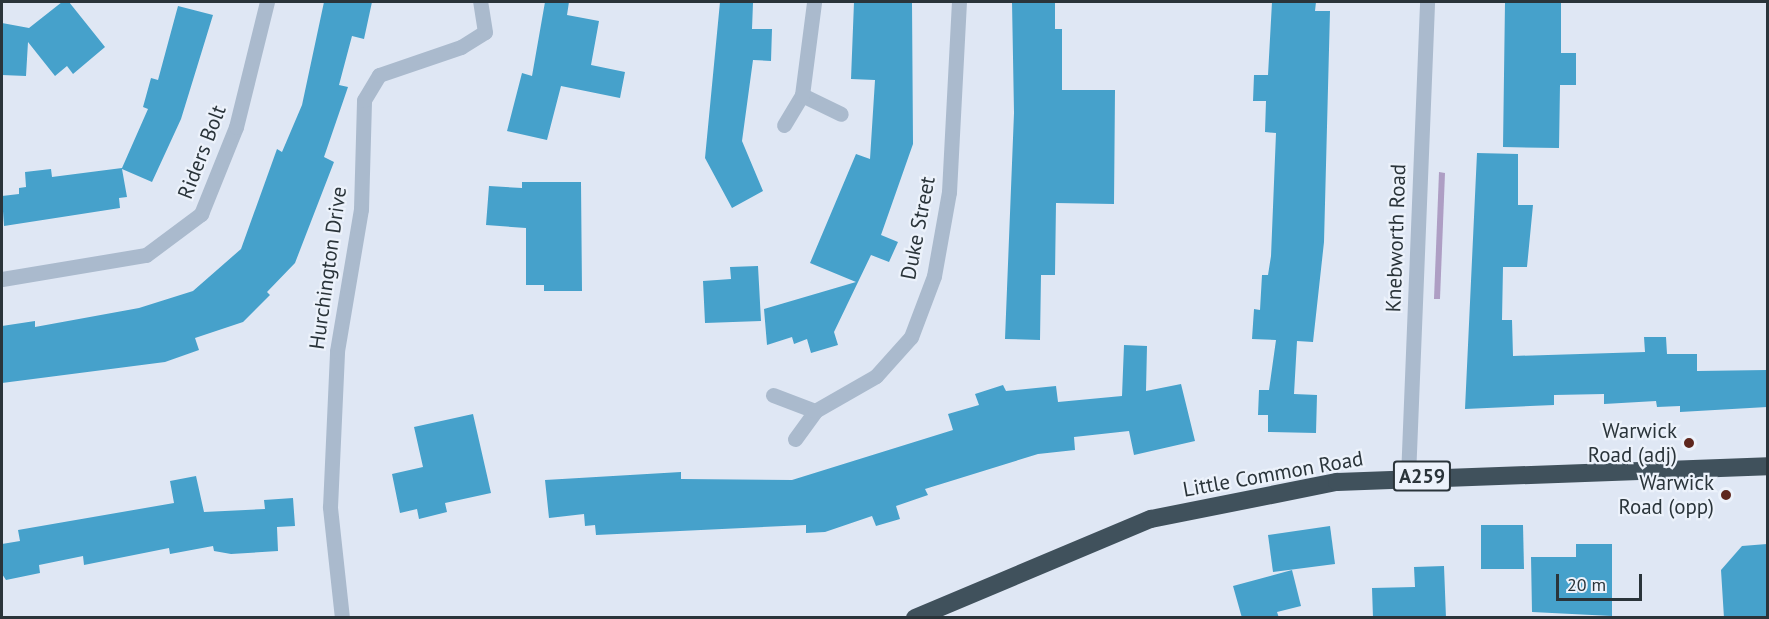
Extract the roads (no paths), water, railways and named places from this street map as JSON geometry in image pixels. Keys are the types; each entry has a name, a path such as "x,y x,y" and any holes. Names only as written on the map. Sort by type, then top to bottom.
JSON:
{"highway":[{"name":"Little Common Road","path":"915,618 1151,519 1337,482 1408,477 1767,465"}],"street":[{"name":"Riders Bolt","path":"2,279 146,255 201,214 237,127 267,2"},
{"name":"Hurchington Drive","path":"342,618 332,474 337,351 361,209 363,100 380,75 461,47 485,32 480,2"},
{"path":"784,125 802,95 814,2"},
{"name":"Duke Street","path":"795,439 815,411 876,376 911,338 934,276 949,192 959,2"},
{"name":"Knebworth Road","path":"1408,477 1427,2"},
{"path":"802,95 842,114"},
{"path":"772,395 815,411"}],"place":[{"name":"Warwick Road (adj)","path":"1689,443"},
{"name":"Warwick Road (opp)","path":"1726,495"}]}
